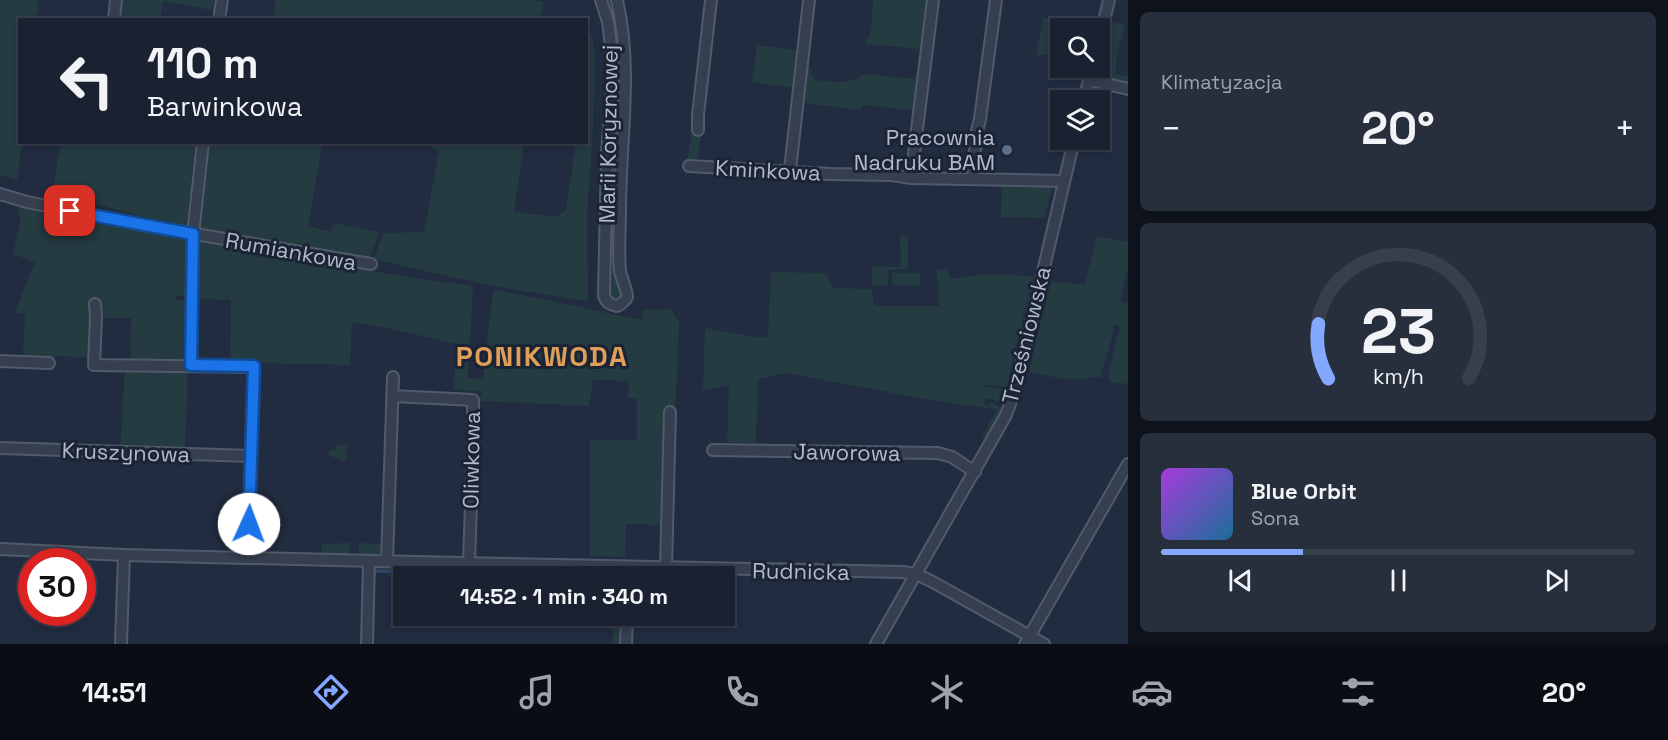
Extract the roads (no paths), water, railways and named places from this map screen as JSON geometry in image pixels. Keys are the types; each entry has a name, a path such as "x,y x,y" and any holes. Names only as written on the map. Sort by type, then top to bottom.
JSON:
{"street":[{"path":"114,18 116,0"},
{"path":"219,18 222,0"},
{"name":"Marii Koryznowej","path":"602,0 608,22 613,78 606,180 604,298 612,306 617,306 628,294 622,281 620,254 620,190 626,80 625,39 617,0"},
{"path":"698,130 711,0"},
{"path":"790,171 809,0"},
{"path":"911,178 933,0"},
{"path":"973,178 976,135 996,0"},
{"path":"1105,18 1109,0"},
{"path":"1086,90 1089,80 1128,89"},
{"path":"191,365 193,234 203,144"},
{"name":"Trześniowska","path":"876,644 1001,425 1015,390 1071,150"},
{"name":"Kminkowa","path":"689,166 892,175 911,178 1063,181"},
{"name":"Rumiankowa","path":"0,194 27,202 193,234 371,264"},
{"path":"95,304 94,365 254,366 248,557"},
{"path":"0,361 49,363"},
{"path":"387,561 393,377"},
{"name":"Oliwkowa","path":"393,396 473,400 469,563"},
{"path":"666,566 670,412"},
{"name":"Kruszynowa","path":"0,448 251,456"},
{"name":"Jaworowa","path":"714,450 938,453 952,457 975,472"},
{"path":"1027,640 1128,464"},
{"name":"Rudnicka","path":"0,549 124,555 522,566"},
{"path":"121,644 124,555"},
{"path":"367,644 369,561"},
{"name":"Rudnicka","path":"735,569 916,574 1027,640 1044,644"},
{"path":"626,644 627,626"}],"waterway":[{"path":"376,571 393,572"}],"place":[{"name":"Pracownia Nadruku BAM","path":"1007,150"}],"district":[{"name":"PONIKWODA","path":"542,356"}]}
